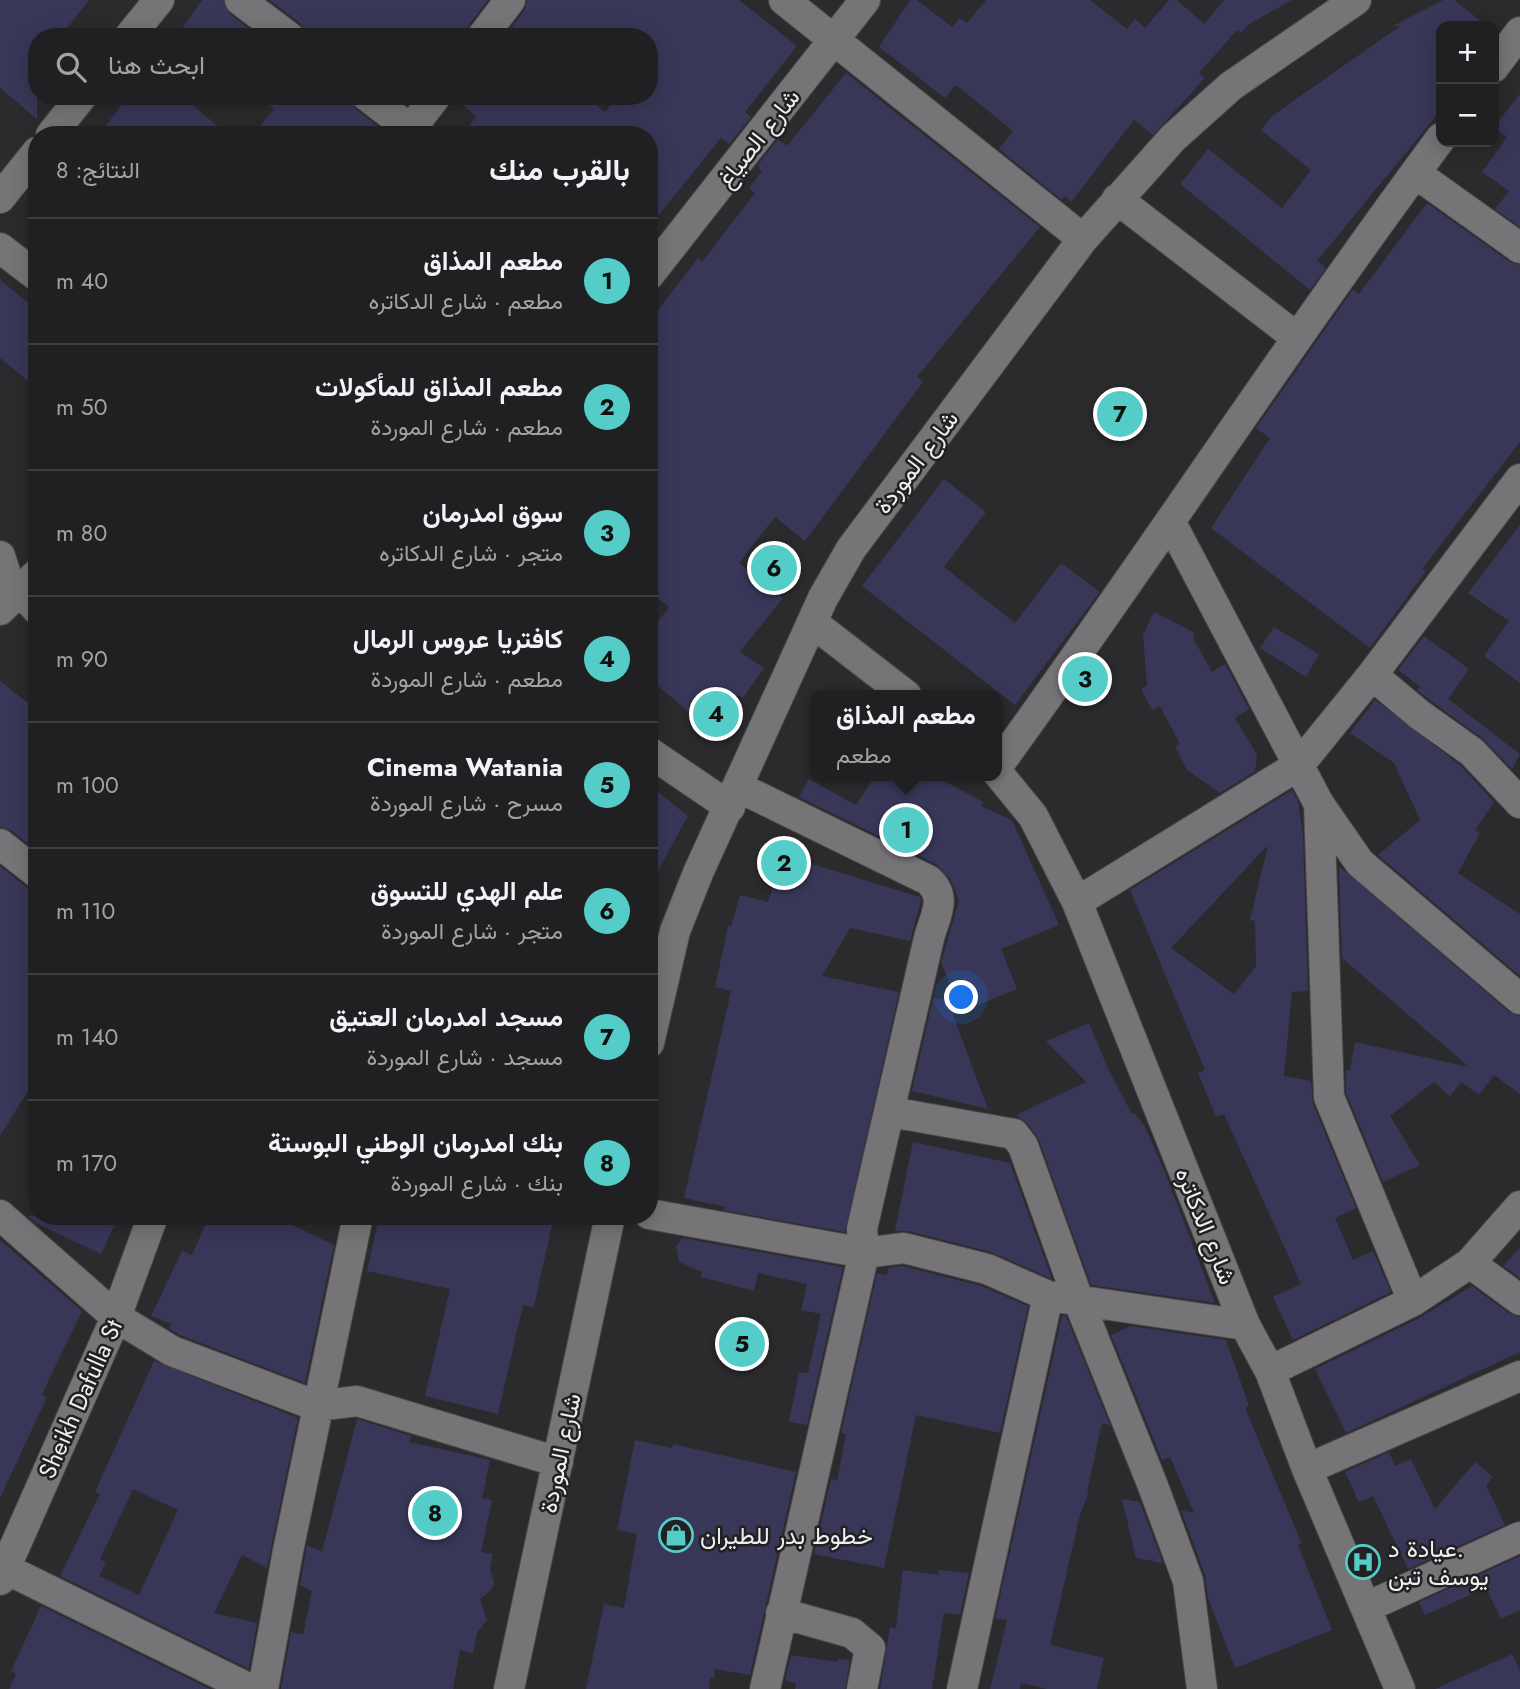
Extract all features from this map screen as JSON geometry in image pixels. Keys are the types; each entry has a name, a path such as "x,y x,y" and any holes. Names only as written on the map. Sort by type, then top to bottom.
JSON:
{"street":[{"path":"136,28 159,0"},
{"path":"240,0 277,28"},
{"path":"489,28 510,0"},
{"path":"784,0 1083,240"},
{"name":"شارع الصياغ","path":"658,264 865,0"},
{"name":"شارع الموردة","path":"658,1004 675,931 698,873 813,623 851,549 1083,240 1172,138 1231,86 1356,0"},
{"path":"1499,60 1520,32"},
{"path":"58,126 75,105"},
{"path":"378,105 403,126"},
{"path":"417,126 430,105"},
{"path":"1002,759 1171,523 1296,337 1436,145"},
{"path":"0,198 28,163"},
{"path":"1415,173 1520,248"},
{"path":"1117,199 1296,337"},
{"path":"0,248 28,269"},
{"path":"1077,902 1299,765 1517,489"},
{"path":"1171,523 1319,804 1360,863 1520,999"},
{"path":"0,556 8,578 23,596"},
{"path":"813,623 900,690"},
{"path":"1372,675 1420,715 1472,752 1517,792"},
{"path":"658,757 734,797 928,880 937,887 941,898 929,938 862,1229 864,1252 765,1689"},
{"name":"شارع الدكاتره","path":"1002,778 1032,816 1077,902 1245,1325 1270,1371 1307,1469 1400,1689"},
{"path":"1319,804 1329,1097 1413,1301"},
{"path":"0,844 28,866"},
{"path":"891,1112 1014,1134 1023,1146 1079,1302 1188,1581 1202,1689"},
{"path":"1270,1371 1413,1301 1470,1263 1520,1206"},
{"path":"0,1215 116,1317 172,1351 317,1406 357,1401 558,1462"},
{"path":"658,1216 864,1252 904,1248 987,1269 1048,1296 1245,1325"},
{"name":"Sheikh Dafulla St","path":"3,1574 116,1317 150,1225"},
{"path":"263,1689 317,1406 356,1225"},
{"name":"شارع الموردة","path":"509,1689 608,1225"},
{"path":"1470,1263 1520,1300"},
{"path":"962,1689 1048,1296"},
{"path":"1307,1469 1520,1376"},
{"path":"1367,1607 1520,1537"},
{"path":"3,1574 250,1689"},
{"path":"781,1613 852,1633 870,1648 862,1689"}],"building":[{"path":"0,0 89,0 67,28 28,28 28,105 37,105 37,119 0,88"},
{"path":"202,0 223,0 229,13 248,28 182,28"},
{"path":"269,0 488,0 467,28 302,28 300,23"},
{"path":"527,0 739,0 797,46 745,112 751,117 729,144 721,138 658,216 658,126 469,126 476,117 463,105 596,105 605,112 611,105 658,105 658,28 511,28 524,11"},
{"path":"910,0 917,0 952,27 960,18 967,23 986,0 1090,0 1127,29 1135,19 1145,28 1169,0 1177,0 1204,24 1224,0 1292,0 1249,24 1241,33 1237,30 1199,73 1205,78 1153,135 1134,120 1071,202 1065,196 1062,200 999,149 1013,131 956,85 945,98 879,47"},
{"path":"1443,0 1454,0 1481,21 1436,21 1436,116 1317,261 1326,268 1310,290 1180,184 1208,149 1282,208 1311,170 1261,130 1272,116 1400,26 1393,26"},
{"path":"846,73 1040,227 917,377 923,382 805,541 775,517 739,563 783,598 740,652 764,668 743,698 738,695 710,730 658,686 658,621 669,607 658,598 658,310 698,258 702,262 755,193 749,188 762,171 757,166 778,139 787,146"},
{"path":"1520,94 1520,227 1495,209 1509,191 1482,172 1507,137 1499,131 1499,121"},
{"path":"122,105 192,105 218,126 105,126"},
{"path":"269,105 354,105 377,126 260,126 274,109"},
{"path":"1427,203 1510,262 1520,265 1520,442 1422,569 1426,571 1370,648 1211,528 1270,438 1256,428 1353,289 1359,294"},
{"path":"0,280 28,303 28,381 0,358"},
{"path":"944,479 986,512 944,567 1015,623 1061,563 1100,592 1015,705 1002,695 1002,690 996,690 862,586"},
{"path":"1520,525 1520,683 1484,656 1509,621 1468,593"},
{"path":"1154,612 1195,633 1193,638 1212,672 1225,664 1249,709 1235,718 1257,755 1255,771 1220,793 1187,770 1175,746 1180,744 1160,706 1152,710 1141,689 1147,686 1143,635"},
{"path":"1274,627 1319,654 1306,677 1260,648"},
{"path":"1424,636 1469,669 1448,699 1520,754 1512,769 1482,738 1417,690 1420,687 1398,670"},
{"path":"0,681 28,703 28,844 11,830 0,827"},
{"path":"1375,700 1460,765 1494,802 1475,830 1480,833 1458,873 1520,914 1520,976 1378,855 1420,820 1394,763 1350,733"},
{"path":"809,779 856,805 872,781 944,781 983,802 981,806 1012,820 1059,925 1001,949 1017,989 953,1015 988,1109 912,1091 933,998 958,1002 941,963 959,900 950,879 936,864 799,797"},
{"path":"1292,790 1298,801 1303,836 1308,991 1292,992 1284,1076 1311,1081 1313,1104 1356,1208 1335,1218 1353,1260 1373,1251 1391,1292 1293,1340 1273,1297 1301,1284 1224,1114 1216,1117 1198,1073 1205,1070 1130,890","holes":["1268,845 1250,920 1255,921 1256,966 1234,994 1171,948"]},
{"path":"658,792 688,816 658,871"},
{"path":"783,855 920,897 921,901 910,941 850,928 822,976 899,992 845,1232 722,1210 726,1207 684,1198 731,991 715,987 728,926 731,926 740,895 768,902"},
{"path":"0,866 28,888 28,1091 0,1136"},
{"path":"1339,866 1509,1012 1520,1016 1520,1094 1494,1075 1479,1095 1461,1082 1450,1096 1434,1082 1390,1116 1420,1165 1383,1182 1346,1093 1346,1070 1350,1070 1355,1042 1469,1067 1342,958"},
{"path":"1089,1023 1109,1071 1132,1114 1135,1113 1144,1125 1215,1303 1091,1285 1039,1140 1028,1124 1016,1115 1086,1082 1046,1041"},
{"path":"913,1142 1010,1163 1052,1279 991,1252 908,1231 895,1231"},
{"path":"40,1225 115,1225 101,1254"},
{"path":"205,1225 293,1225 334,1245 305,1383 180,1335 169,1328 171,1324 151,1316 182,1251 192,1255"},
{"path":"377,1225 552,1225 534,1307 523,1305 498,1414 425,1396 450,1289 367,1271"},
{"path":"682,1238 843,1267 807,1425 789,1422 799,1372 808,1373 821,1314 801,1310 807,1284 758,1273 754,1291 701,1277 702,1272 679,1262 676,1247"},
{"path":"0,1240 82,1311 42,1394 47,1397 0,1498"},
{"path":"1520,1247 1520,1278 1503,1266"},
{"path":"903,1266 981,1286 1028,1306 1000,1433 916,1415 884,1568 814,1554 831,1479 837,1481 846,1434 841,1433 877,1273 887,1275 888,1268"},
{"path":"1472,1286 1510,1314 1520,1317 1520,1352 1346,1433 1315,1369 1421,1317"},
{"path":"1062,1316 1066,1316 1110,1425 1102,1423 1089,1492 1080,1515 1050,1645 1104,1658 1097,1689 1047,1689 1021,1683 1020,1689 990,1689 1007,1620 995,1619"},
{"path":"1131,1326 1226,1340 1249,1406 1245,1408 1302,1544 1298,1545 1332,1630 1235,1668 1208,1598 1205,1575 1181,1510 1194,1513 1170,1457 1162,1460 1111,1335"},
{"path":"154,1361 298,1418 267,1568 242,1555 214,1613 257,1623 249,1669 60,1576 100,1494 95,1492","holes":["133,1489 178,1510 139,1595 99,1576 106,1562 100,1559"]},
{"path":"357,1419 411,1436 409,1442 490,1460 482,1498 492,1500 481,1552 493,1554 490,1568 494,1584 480,1599 487,1620 477,1633 473,1653 460,1650 453,1689 281,1689 291,1632 303,1635 312,1591 300,1585 307,1545 322,1552"},
{"path":"635,1440 672,1448 673,1444 796,1472 750,1675 715,1669 714,1678 710,1677 709,1689 586,1689 604,1604 624,1608 637,1534 617,1530"},
{"path":"1389,1452 1395,1466 1411,1459 1435,1509 1475,1462 1493,1477 1486,1485 1505,1525 1408,1569 1373,1496 1359,1502 1345,1472"},
{"path":"1122,1499 1140,1502 1163,1563 1136,1558"},
{"path":"1520,1556 1520,1610 1501,1619 1486,1588 1425,1615 1419,1602"},
{"path":"903,1570 939,1575 939,1570 969,1573 960,1615 944,1613 932,1689 880,1689 890,1627 896,1628"},
{"path":"41,1606 210,1689 9,1689 16,1674 11,1671"},
{"path":"1512,1654 1520,1671 1520,1689 1435,1689"},
{"path":"791,1655 838,1662 839,1659 850,1660 845,1689 795,1689 796,1683 785,1681"}],"place":[{"name":"مسجد امدرمان العتيق","path":"1120,414"},
{"name":"علم الهدي للتسوق","path":"774,568"},
{"name":"سوق امدرمان","path":"1085,679"},
{"name":"كافتريا عروس الرمال","path":"716,714"},
{"name":"مطعم المذاق","path":"906,830"},
{"name":"مطعم المذاق للمأكولات","path":"784,863"},
{"name":"Cinema Watania","path":"742,1344"},
{"name":"بنك امدرمان الوطني البوستة","path":"435,1513"},
{"name":"خطوط بدر للطيران","path":"676,1535"},
{"name":"عيادة د. يوسف تبن","path":"1363,1562"}]}
